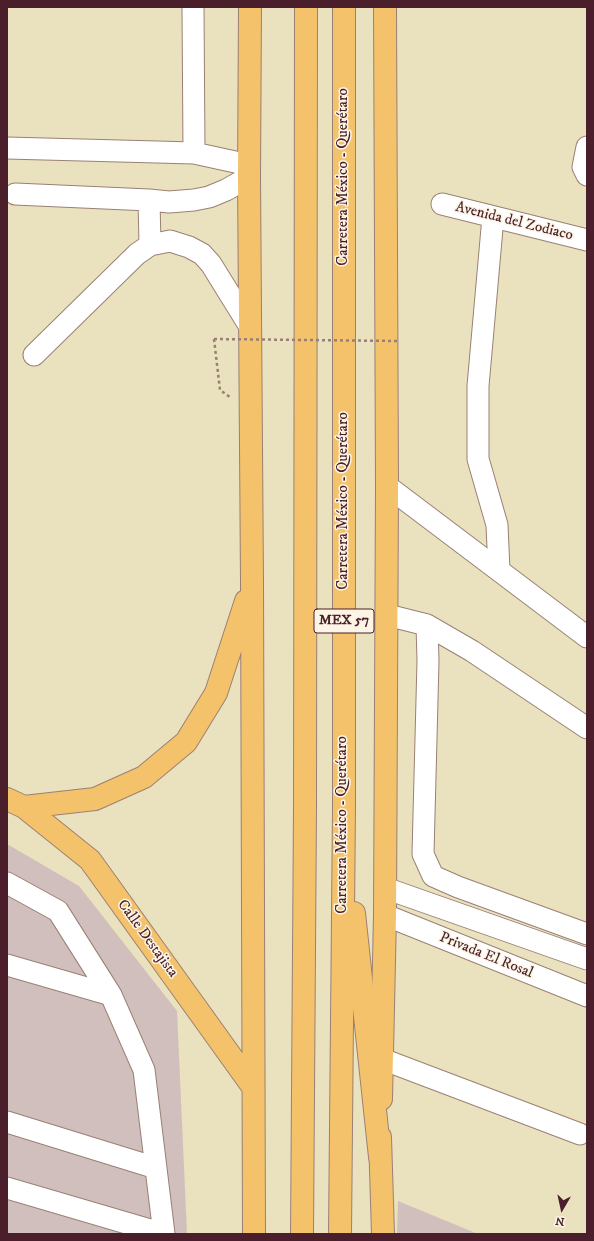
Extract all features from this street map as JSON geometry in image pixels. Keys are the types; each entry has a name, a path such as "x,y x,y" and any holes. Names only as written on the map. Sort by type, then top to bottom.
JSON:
{"main road":[{"path":"250,7 249,171 254,1234"},
{"name":"MEX 57","path":"302,1234 305,809 306,7"},
{"name":"Carretera México - Querétaro","path":"340,1234 344,808 344,7"},
{"path":"382,1234 380,1157 385,915 387,615 386,7"},
{"name":"Calle Destajista","path":"16,803 96,799 144,777 186,742 216,693 252,582"},
{"name":"Calle Destajista","path":"16,803 90,860 253,1087"},
{"path":"344,808 380,1157"}],"street":[{"path":"193,7 194,153"},
{"path":"587,147 583,167 587,175"},
{"path":"7,148 194,153 249,171"},
{"path":"15,194 159,201 194,200 209,197 226,190 249,171"},
{"path":"150,245 159,201"},
{"name":"Avenida del Zodiaco","path":"442,204 587,240"},
{"path":"493,217 478,386 478,459 497,526 499,570"},
{"path":"34,355 137,254 150,245 170,241 189,247 202,254 219,277 250,327"},
{"path":"387,486 587,637"},
{"path":"387,615 427,625 472,651 587,728"},
{"path":"427,625 423,854 433,876 458,887 587,934"},
{"path":"7,883 58,910 111,995 144,1070 164,1234 7,1188"},
{"path":"385,888 587,959"},
{"name":"Privada El Rosal","path":"385,915 587,996"},
{"path":"7,965 111,995"},
{"path":"382,1059 580,1134"},
{"path":"7,1122 156,1168"}],"path":[{"path":"220,390 214,339 398,341"}],"shaded area":[{"path":"7,844 79,886 177,1011 187,1234 7,1234"},
{"path":"398,1201 478,1234 397,1234"}]}
